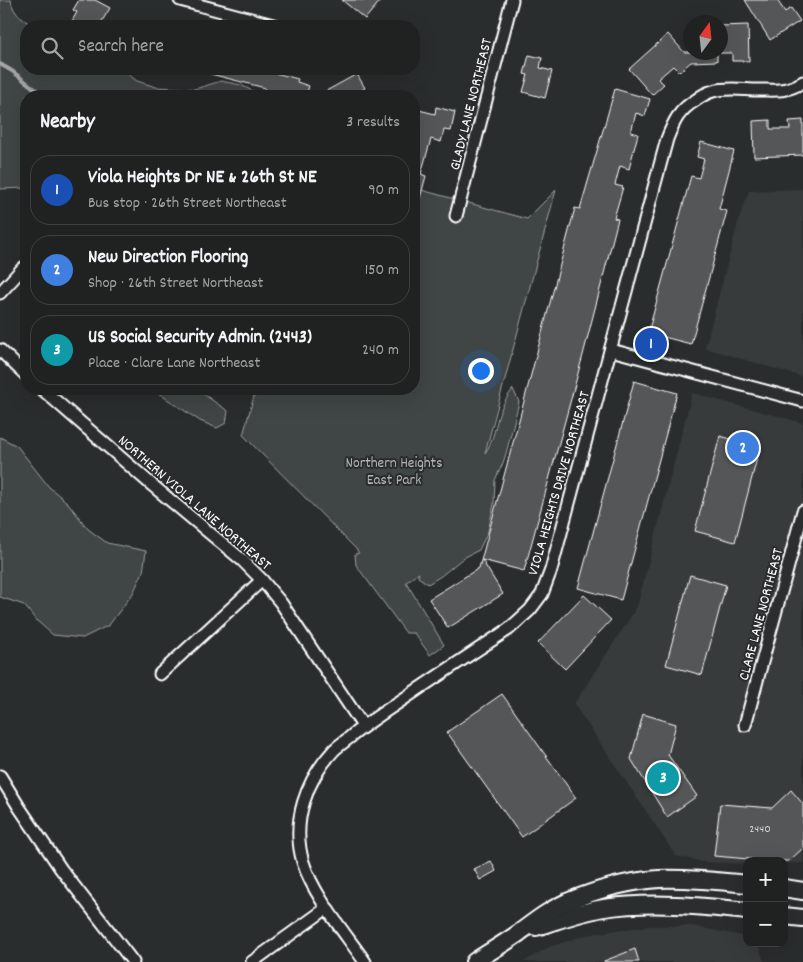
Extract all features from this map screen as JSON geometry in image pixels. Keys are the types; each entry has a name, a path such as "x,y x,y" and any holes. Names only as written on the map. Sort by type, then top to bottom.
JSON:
{"main road":[{"path":"474,962 518,934 538,918 592,892 659,879 743,884"},
{"path":"788,889 803,891"},
{"path":"518,934 577,914 627,905 652,904 743,912"},
{"path":"788,916 803,918"}],"street":[{"path":"180,0 255,20"},
{"name":"GLADY LANE NORTHEAST","path":"456,216 512,0"},
{"name":"VIOLA HEIGHTS DRIVE NORTHEAST","path":"365,962 327,908 312,883 303,862 299,844 298,823 303,802 311,784 334,750 363,726 509,629 530,610 542,594 551,570 667,139 673,123 682,110 706,94 714,91 781,90 792,88 803,82"},
{"path":"0,293 20,270"},
{"path":"0,350 20,369"},
{"path":"611,350 803,401"},
{"name":"NORTHERN VIOLA LANE NORTHEAST","path":"49,395 242,560 262,580 281,603 363,726"},
{"name":"CLARE LANE NORTHEAST","path":"746,725 803,512"},
{"path":"160,674 262,580"},
{"path":"0,776 18,807 61,869 132,962"},
{"path":"252,962 327,908"}],"shaded area":[{"path":"803,189 803,377 705,348 740,215 749,191"},
{"path":"692,393 803,423 803,863 788,863 788,857 743,857 743,864 703,862 676,856 574,704 637,607"},
{"path":"651,926 692,926 743,936 743,947 759,947 764,962 523,962 549,947 586,935"}],"green space":[{"path":"0,0 11,0 14,9 25,20 20,20 20,75 129,75 137,81 156,87 195,89 221,81 241,85 251,90 20,90 20,188 0,189"},
{"name":"Northern Heights East Park","path":"420,190 527,219 556,190 485,453 501,409 513,389 519,402 503,463 495,480 494,504 488,531 479,550 463,558 441,576 428,584 418,577 419,573 406,582 444,645 430,655 414,633 406,633 356,565 355,554 359,553 356,549 243,435 254,395 420,395"},
{"path":"161,395 205,395 228,411 226,423 217,428 200,421"},
{"path":"0,437 17,446 49,487 68,503 88,529 107,543 146,551 143,572 133,593 109,625 83,638 53,635 36,620 24,605 0,597"}],"building":[{"path":"79,0 95,0 110,8 103,20 73,20 77,12 73,10"},
{"path":"342,0 381,0 365,19"},
{"path":"745,0 777,0 785,12 791,8 800,21 770,40"},
{"path":"748,25 749,61 732,61 732,53 728,53 728,26"},
{"path":"668,34 683,51 683,60 717,60 691,62 679,72 673,66 658,79 664,84 652,95 629,69"},
{"path":"529,55 542,58 540,68 552,71 545,98 523,92 528,75 524,74"},
{"path":"215,75 283,75 298,79 297,82 309,86 308,90 264,90 265,88"},
{"path":"355,75 358,75 365,88 362,90 328,90"},
{"path":"615,89 650,99 645,116 636,113 631,132 638,134 629,169 620,166 615,185 623,187 614,218 618,219 524,571 482,560 503,594 448,628 429,599 479,568 575,208 580,209"},
{"path":"436,107 455,112 451,131 444,130 441,142 431,139 421,174 426,176 420,198 420,110 435,114"},
{"path":"770,120 770,129 790,129 789,121 803,120 803,155 754,157 753,121"},
{"path":"701,142 734,151 719,209 727,211 691,344 648,333 691,176 699,178 704,159 697,157"},
{"path":"634,381 677,393 621,600 578,588"},
{"path":"720,436 760,447 735,542 695,531"},
{"path":"690,575 726,585 702,675 666,665"},
{"path":"584,595 611,620 565,669 538,643"},
{"path":"502,694 576,798 522,837 447,732"},
{"path":"643,714 676,724 668,755 697,796 667,817 631,759"},
{"path":"791,790 803,804 803,848 789,861 788,857 743,858 714,856 720,804 772,808"},
{"path":"491,861 496,871 480,880 474,869"},
{"path":"635,949 639,962 604,962 604,961"}],"waterway":[{"path":"0,64 36,90"}],"place":[{"name":"Viola Heights Dr NE & 26th St NE","path":"651,344"},
{"name":"New Direction Flooring","path":"743,448"},
{"name":"US Social Security Admin. (2443)","path":"663,778"}]}
